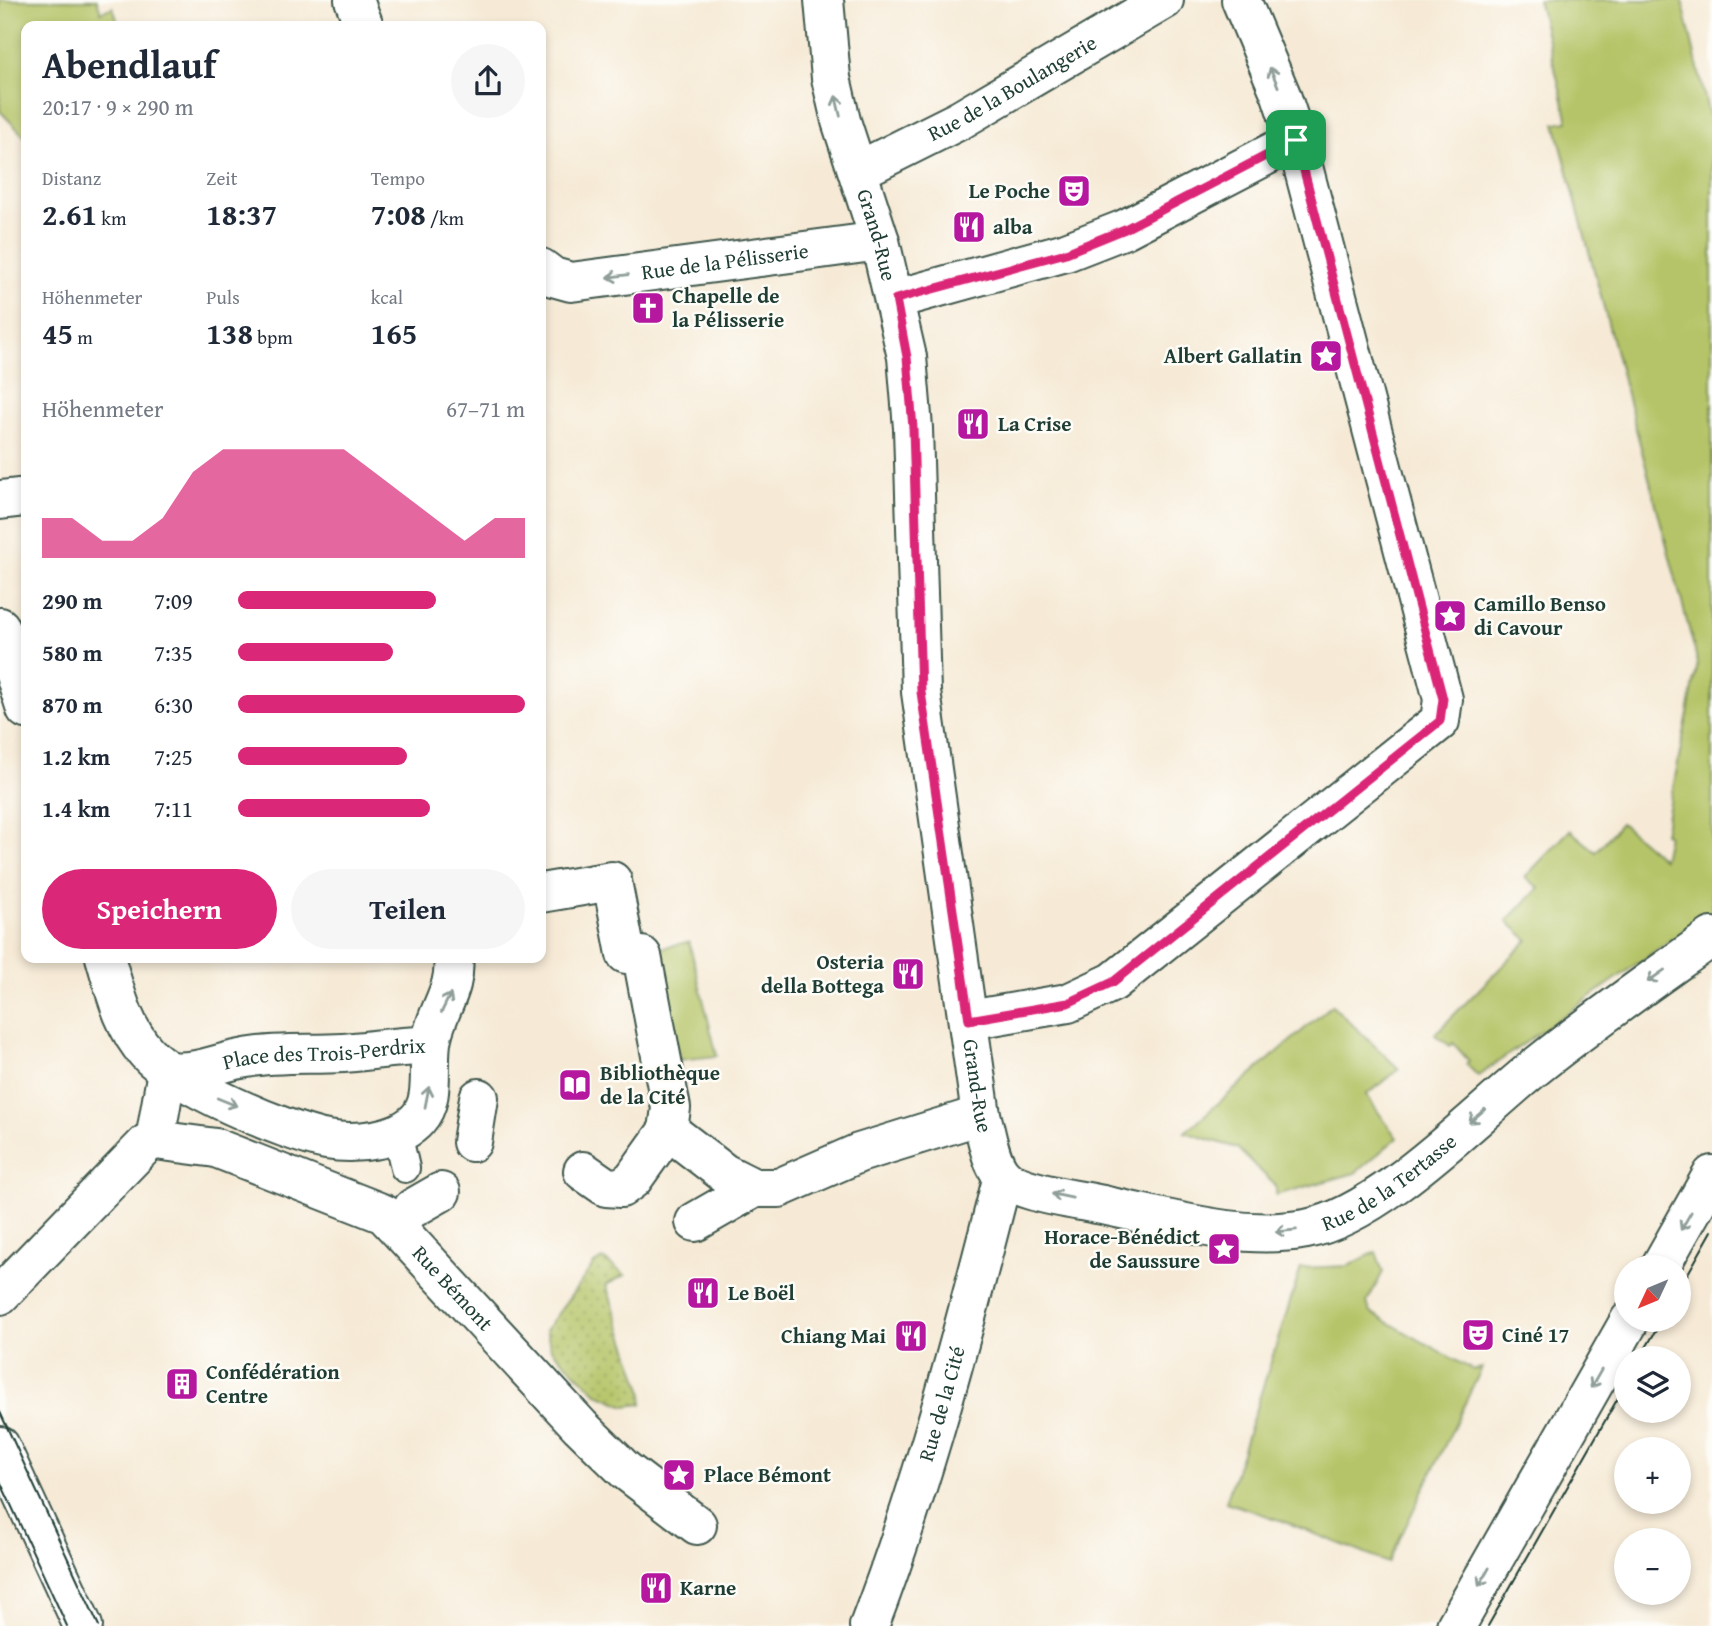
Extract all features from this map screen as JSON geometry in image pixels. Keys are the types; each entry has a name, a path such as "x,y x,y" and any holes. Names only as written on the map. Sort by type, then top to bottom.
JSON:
{"street":[{"path":"354,0 362,21"},
{"name":"Grand-Rue","path":"824,0 831,78 841,121 896,299 907,357 913,428 921,692 981,1115 995,1164 1003,1176"},
{"name":"Rue de la Boulangerie","path":"858,171 971,114 1164,0"},
{"path":"969,1020 1068,1003 1113,982 1432,730 1440,721 1443,711 1443,699 1296,140 1281,95 1241,0"},
{"path":"896,299 1066,253 1125,229 1296,140"},
{"name":"Rue de la Pélisserie","path":"556,275 880,241"},
{"path":"0,499 21,497"},
{"path":"0,627 21,693"},
{"path":"546,892 612,881 626,954 642,956 671,1108 668,1130 633,1179 621,1188 606,1186 583,1171"},
{"name":"Rue de la Tertasse","path":"1003,1176 1035,1191 1214,1228 1275,1233 1309,1229 1343,1215 1414,1171 1590,1023 1712,937"},
{"path":"0,1295 147,1143 155,1140 167,1071 132,1034 107,963"},
{"path":"430,1046 435,1022 454,984 453,963"},
{"name":"Place des Trois-Perdrix","path":"404,1045 430,1046 429,1091 425,1107 401,1150 328,1140 188,1086 167,1071 191,1073 243,1058 264,1056 345,1053 404,1045"},
{"path":"472,1142 479,1098"},
{"path":"668,1130 724,1173 754,1188 779,1188 859,1153 981,1115"},
{"name":"Rue Bémont","path":"155,1140 216,1148 384,1214 625,1470 697,1525"},
{"path":"1667,1255 1712,1175"},
{"name":"Rue de la Cité","path":"869,1626 887,1580 956,1363 1003,1176"},
{"path":"695,1222 754,1188"},
{"path":"1456,1626 1623,1332"},
{"path":"0,1446 83,1626"}],"green space":[{"path":"0,0 97,0 101,12 113,7 117,21 21,21 21,133 0,111"},
{"path":"1538,0 1682,0 1712,128 1712,911 1478,1076 1466,1064 1469,1061 1453,1043 1450,1046 1435,1034 1528,940 1507,921 1539,888 1525,877 1570,830 1596,852 1621,823 1663,859 1668,835 1664,833 1698,663 1555,123 1568,121"},
{"path":"689,942 717,1056 679,1060 655,949"},
{"path":"1332,1005 1399,1069 1366,1095 1397,1138 1355,1173 1276,1195 1276,1186 1237,1148 1185,1132"},
{"path":"1376,1252 1383,1272 1367,1302 1370,1312 1473,1370 1482,1368 1388,1563 1283,1521 1226,1502 1301,1268 1348,1266"},
{"path":"603,1259 625,1275 606,1285 643,1392 642,1404 625,1406 598,1394 551,1349 546,1330 594,1264"}],"tram line":[{"path":"1691,1268 1712,1231"},
{"path":"1647,1346 1655,1332"},
{"path":"1488,1626 1614,1405"},
{"path":"0,1412 99,1626"},
{"path":"0,1481 67,1626"}],"place":[{"name":"Le Poche","path":"1074,191"},
{"name":"alba","path":"969,227"},
{"name":"Chapelle de la Pélisserie","path":"648,308"},
{"name":"Albert Gallatin","path":"1326,356"},
{"name":"La Crise","path":"973,424"},
{"name":"Camillo Benso di Cavour","path":"1450,616"},
{"name":"Osteria della Bottega","path":"908,974"},
{"name":"Bibliothèque de la Cité","path":"575,1085"},
{"name":"Horace-Bénédict de Saussure","path":"1224,1249"},
{"name":"Le Boël","path":"703,1293"},
{"name":"Ciné 17","path":"1478,1335"},
{"name":"Chiang Mai","path":"911,1336"},
{"name":"Confédération Centre","path":"182,1384"},
{"name":"Place Bémont","path":"679,1475"},
{"name":"Karne","path":"656,1588"}],"route":[{"path":"1296,140 1443,699 1440,721 1113,982 1089,996 1068,1003 969,1020 921,692 917,642 913,428 907,357 896,299 1066,253 1125,229 1296,140"}]}
